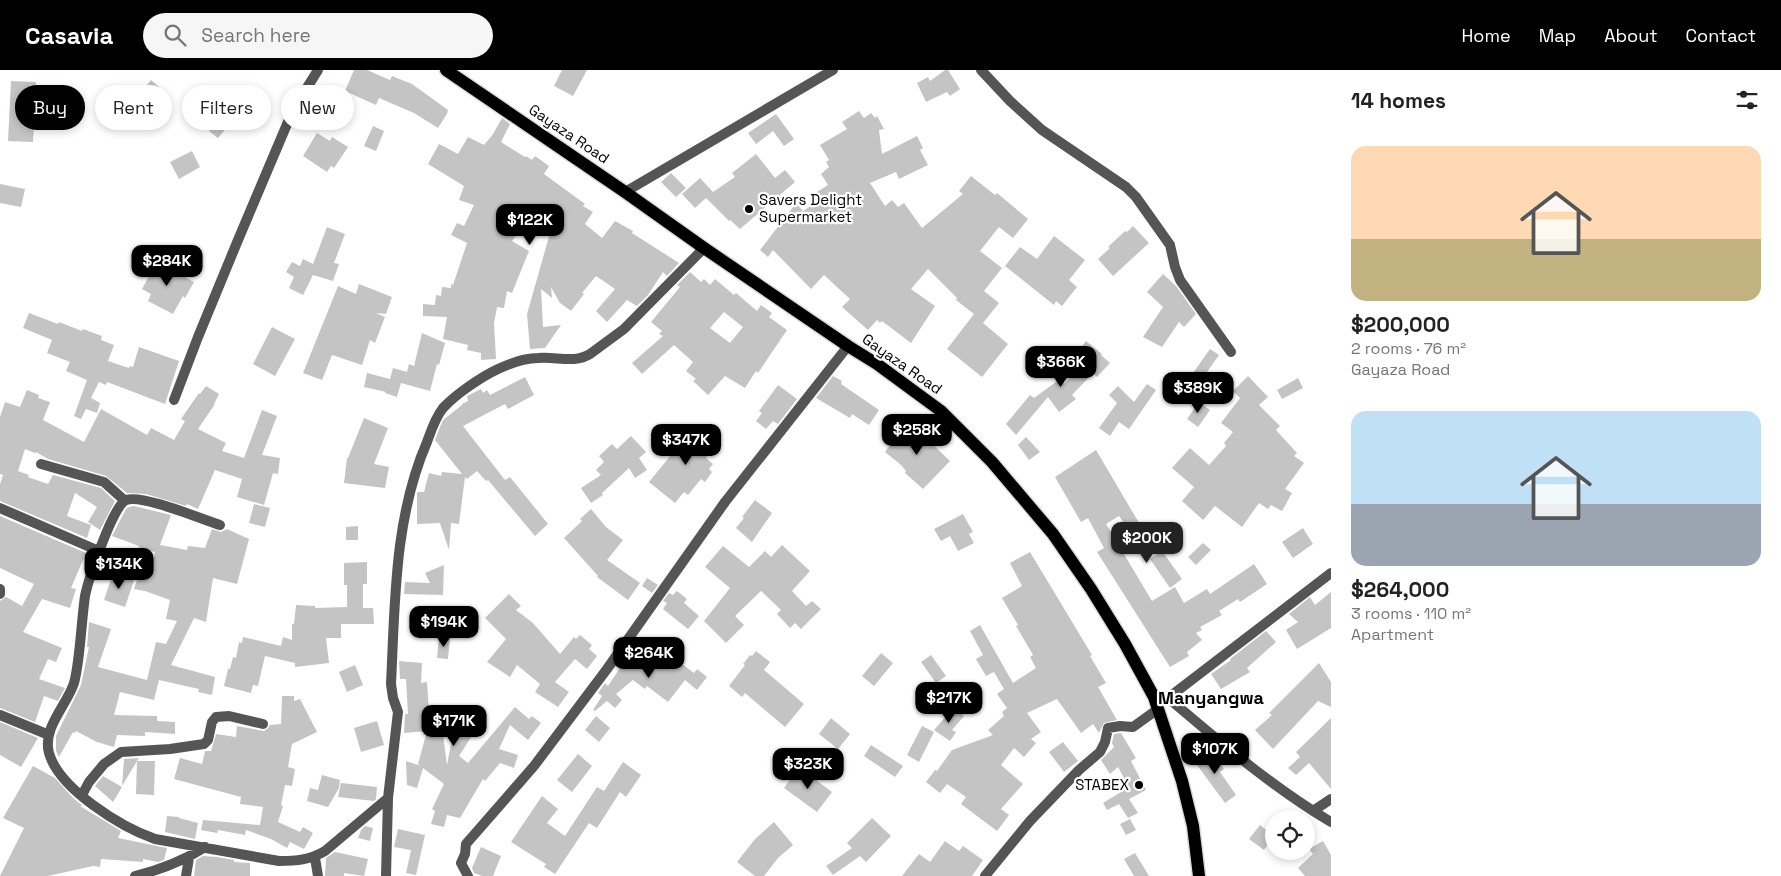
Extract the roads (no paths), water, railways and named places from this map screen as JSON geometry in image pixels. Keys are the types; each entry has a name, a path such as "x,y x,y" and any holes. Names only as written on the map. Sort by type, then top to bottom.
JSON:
{"main road":[{"name":"Gayaza Road","path":"446,70 704,248 877,364 941,411 992,462 1053,534 1064,550 1125,644 1156,703 1182,781 1193,826 1199,876"}],"street":[{"path":"174,400 198,337 293,110 318,70"},
{"path":"625,192 833,70"},
{"path":"981,70 1010,101 1042,130 1126,187 1136,197 1170,245 1180,280 1231,352"},
{"path":"386,876 388,798 398,722 398,712 391,684 397,575 404,511 418,463 436,419 444,408 468,388 498,369 524,359 540,357 572,360 584,358 624,329 704,248"},
{"path":"468,876 461,863 465,854 466,844 534,766 607,669 725,502 848,346"},
{"path":"41,464 104,482 124,500"},
{"path":"220,525 149,501 133,498 124,500 116,508 99,551 86,595 74,683 49,735 48,751 55,767 67,783 97,809 138,833 155,839 279,861 299,861 315,858 388,798"},
{"path":"0,508 99,551"},
{"path":"985,876 1030,821 1079,770 1100,752 1105,742 1108,728 1120,726 1133,727 1156,703 1168,698 1331,573"},
{"path":"0,589 0,594"},
{"path":"1168,698 1245,763 1312,810"},
{"path":"0,715 49,735"},
{"path":"82,795 89,782 104,764 121,752 170,749 204,744 208,740 212,722 216,717 229,716 263,724"},
{"path":"1314,810 1331,799"},
{"path":"1315,812 1331,822"},
{"path":"135,876 164,868 189,858 205,847"},
{"path":"186,876 189,858"},
{"path":"315,858 318,876"}],"place":[{"name":"Savers Delight Supermarket","path":"749,209"},
{"name":"STABEX","path":"1139,785"}],"district":[{"name":"Manyangwa","path":"1211,698"}]}
